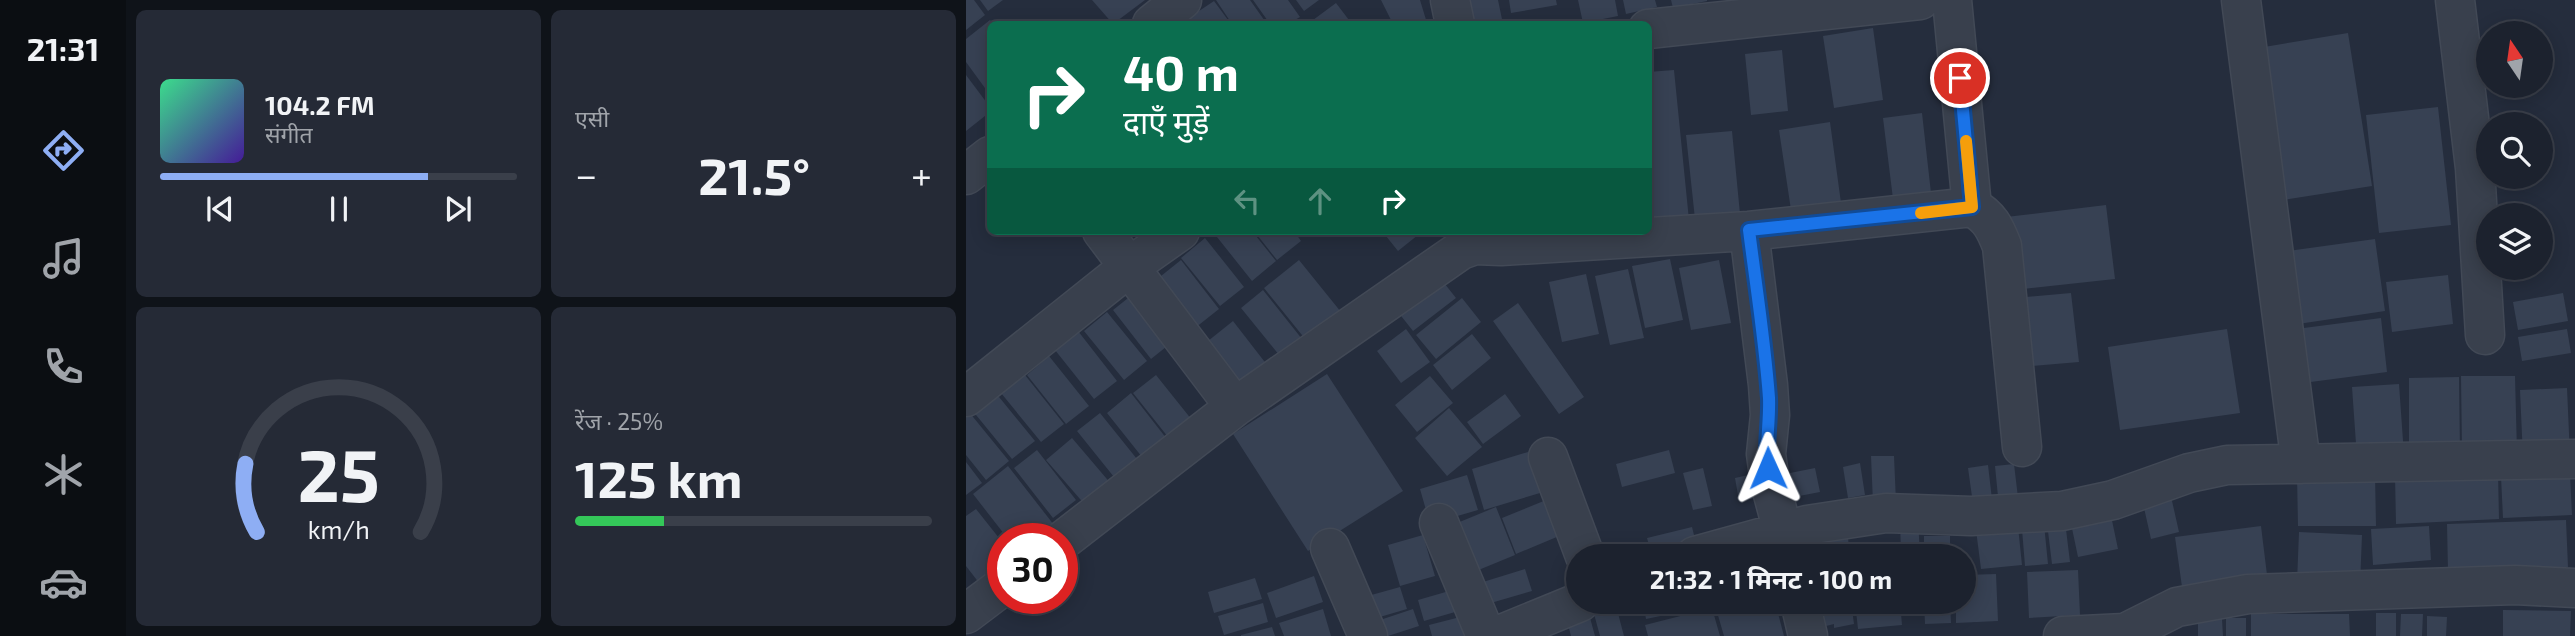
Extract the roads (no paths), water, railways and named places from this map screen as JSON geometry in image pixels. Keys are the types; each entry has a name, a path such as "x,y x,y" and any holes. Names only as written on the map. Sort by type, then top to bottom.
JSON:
{"street":[{"path":"1156,21 1182,0"},
{"path":"1450,0 1454,21"},
{"path":"1652,29 1920,0"},
{"path":"1952,0 1972,207"},
{"path":"2241,0 2301,464"},
{"path":"2455,0 2475,167 2485,335"},
{"path":"966,175 987,158"},
{"path":"1652,233 1749,230 1972,207 1993,223 2002,246 2022,447"},
{"path":"1749,230 1768,385 1770,415 1766,454 1770,483 1787,544 1807,525 1886,513 1972,516 2062,511 2113,500 2189,472 2227,465 2575,460"},
{"path":"1105,235 1235,407"},
{"path":"966,397 1129,267 1174,235"},
{"path":"1078,529 1235,407 1461,250 1499,239 1610,235"},
{"path":"1548,457 1581,544"},
{"path":"1439,523 1486,636"},
{"path":"1330,548 1368,636"},
{"path":"2063,636 2125,633 2177,607 2248,594 2515,585 2575,588"},
{"path":"966,614 987,598"},
{"path":"1497,636 1566,608"},
{"path":"1803,614 1808,636"}]}
